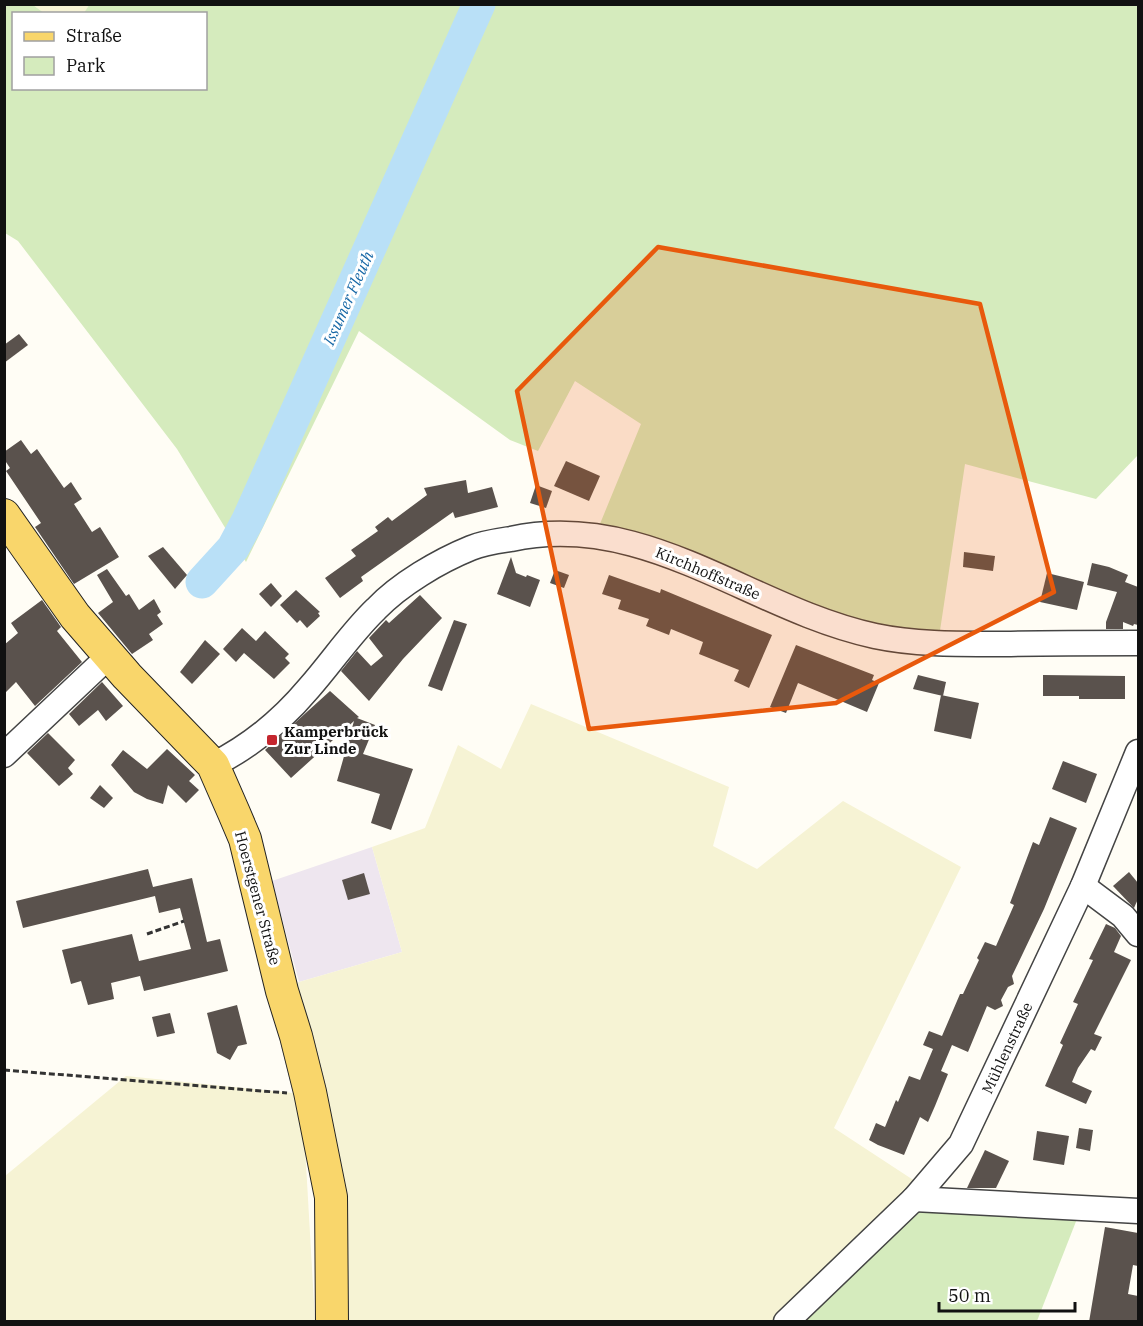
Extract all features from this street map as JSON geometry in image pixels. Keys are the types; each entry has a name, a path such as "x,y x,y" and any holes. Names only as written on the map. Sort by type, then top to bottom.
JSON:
{"main road":[{"name":"Hoerstgener Straße","path":"4,514 75,616 109,656 213,765 245,839 282,991 310,1092 331,1197 332,1322"}],"street":[{"name":"Kirchhoffstraße","path":"213,765 263,733 309,689 343,645 377,607 423,572 473,547 525,536 552,534 595,536 624,541 668,554 798,613 875,636 939,644 1138,643"},
{"path":"4,755 109,656"},
{"name":"Mühlenstraße","path":"786,1322 914,1199 961,1144 1083,886 1138,752"},
{"path":"1083,886 1123,916 1138,934"},
{"path":"914,1199 1138,1210"}],"path":[{"path":"147,934 184,921"},
{"path":"4,1070 291,1094"}],"highlighted area":[{"path":"658,247 980,304 1054,592 836,703 589,729 517,391"}],"shaded area":[{"path":"33,5 89,5 85,12 43,12"},
{"path":"531,704 729,787 713,846 757,869 843,801 961,867 834,1128 924,1187 786,1321 333,1321 331,1197 282,991 299,982 402,952 372,847 425,828 458,745 501,769"},
{"path":"372,847 402,952 299,982 272,881"},
{"path":"126,1076 302,1094 315,1321 5,1322 5,1176"}],"green space":[{"path":"5,5 33,5 43,12 12,12 12,90 207,90 207,12 85,12 89,5 1138,5 1138,455 1096,499 965,464 938,644 875,636 595,536 641,424 575,381 538,451 510,440 359,331 246,562 177,449 18,241 5,233"},
{"path":"914,1199 1084,1201 1037,1321 786,1322"}],"building":[{"path":"19,334 28,345 4,363 4,345"},
{"path":"21,440 31,454 37,449 64,488 71,482 82,499 74,504 92,532 100,527 119,557 74,584 35,527 41,523 6,471 10,468 4,459 4,452"},
{"path":"566,461 600,476 589,501 554,486"},
{"path":"466,480 468,493 492,487 498,507 455,518 453,512 361,577 363,581 340,598 325,578 356,556 351,550 378,531 375,527 388,517 392,521 427,495 424,488"},
{"path":"536,485 552,491 546,508 530,503"},
{"path":"163,547 187,575 175,589 148,556"},
{"path":"964,552 995,556 993,571 963,567"},
{"path":"511,557 516,573 540,580 530,607 497,594"},
{"path":"1092,563 1128,575 1125,582 1138,587 1138,625 1133,626 1123,622 1123,629 1106,629 1106,622 1117,592 1087,585"},
{"path":"107,569 126,596 129,594 139,610 154,599 161,612 157,615 163,624 149,634 153,640 132,654 98,613 113,602 97,575"},
{"path":"555,570 569,575 564,588 550,583"},
{"path":"1047,573 1084,582 1077,610 1040,602"},
{"path":"609,575 660,593 661,589 772,635 749,688 734,681 739,670 699,654 703,642 671,629 669,635 646,626 649,619 618,609 621,600 602,594"},
{"path":"271,583 282,596 271,607 259,594"},
{"path":"296,590 320,612 318,613 320,616 307,628 300,620 297,623 280,605"},
{"path":"420,595 442,618 403,659 369,701 341,671 357,651 371,666 383,656 369,638 386,620 389,623"},
{"path":"42,600 61,627 57,631 82,662 35,706 16,682 4,694 4,645 18,633 11,623"},
{"path":"454,620 467,624 442,691 428,686"},
{"path":"242,628 256,641 265,631 289,654 285,658 290,663 274,679 244,653 236,662 223,649"},
{"path":"205,640 220,654 192,684 180,672"},
{"path":"796,645 874,675 872,680 879,683 867,712 798,683 786,713 770,707"},
{"path":"918,675 946,682 943,696 913,689"},
{"path":"1043,675 1125,676 1125,699 1043,696"},
{"path":"102,682 123,706 106,721 98,710 79,726 69,714"},
{"path":"330,691 359,717 357,718 375,725 363,754 413,769 391,830 371,823 380,794 337,781 354,721 291,778 265,750"},
{"path":"941,695 979,703 971,739 934,731"},
{"path":"48,733 75,760 68,768 73,774 59,786 27,753"},
{"path":"167,749 195,775 189,781 199,790 186,803 168,785 163,804 147,799 134,792 111,765 123,750 147,769"},
{"path":"1063,761 1097,774 1086,803 1052,789"},
{"path":"100,785 113,798 104,808 90,798"},
{"path":"1050,817 1077,828 1044,909 1012,976 1014,984 1008,987 1001,1000 1003,1006 995,1010 987,1006 968,1052 952,1045 941,1071 948,1074 935,1106 928,1122 920,1117 904,1155 878,1145 869,1140 876,1123 885,1127 909,1076 920,1080 933,1049 923,1045 929,1031 942,1036 960,994 963,994 979,960 977,958 985,942 996,946 1014,905 1010,903 1033,842 1039,845"},
{"path":"148,869 153,887 192,878 207,942 220,939 228,971 144,991 140,976 111,983 114,999 88,1005 81,981 71,984 62,950 132,934 139,961 191,949 180,908 159,913 155,896 23,928 16,901"},
{"path":"1129,872 1138,883 1138,899 1134,908 1113,886"},
{"path":"364,873 370,894 348,900 342,880"},
{"path":"1106,924 1115,928 1121,936 1114,952 1131,960 1094,1034 1102,1037 1095,1051 1091,1049 1078,1068 1072,1082 1092,1091 1086,1104 1045,1086 1063,1045 1060,1043 1078,1004 1073,1002 1093,960 1089,959"},
{"path":"237,1005 247,1044 238,1046 230,1060 217,1053 207,1013"},
{"path":"170,1013 175,1033 157,1037 152,1017"},
{"path":"1079,1128 1093,1130 1090,1151 1076,1148"},
{"path":"1037,1131 1069,1136 1064,1165 1033,1160"},
{"path":"985,1150 1009,1161 996,1188 967,1188"},
{"path":"1105,1227 1138,1233 1138,1266 1133,1265 1128,1294 1138,1296 1138,1322 1089,1322"}],"waterway":[{"name":"Issumer Fleuth","path":"202,582 233,548 248,520 479,4"}],"place":[{"name":"Kamperbrück Zur Linde","path":"272,740"}]}
